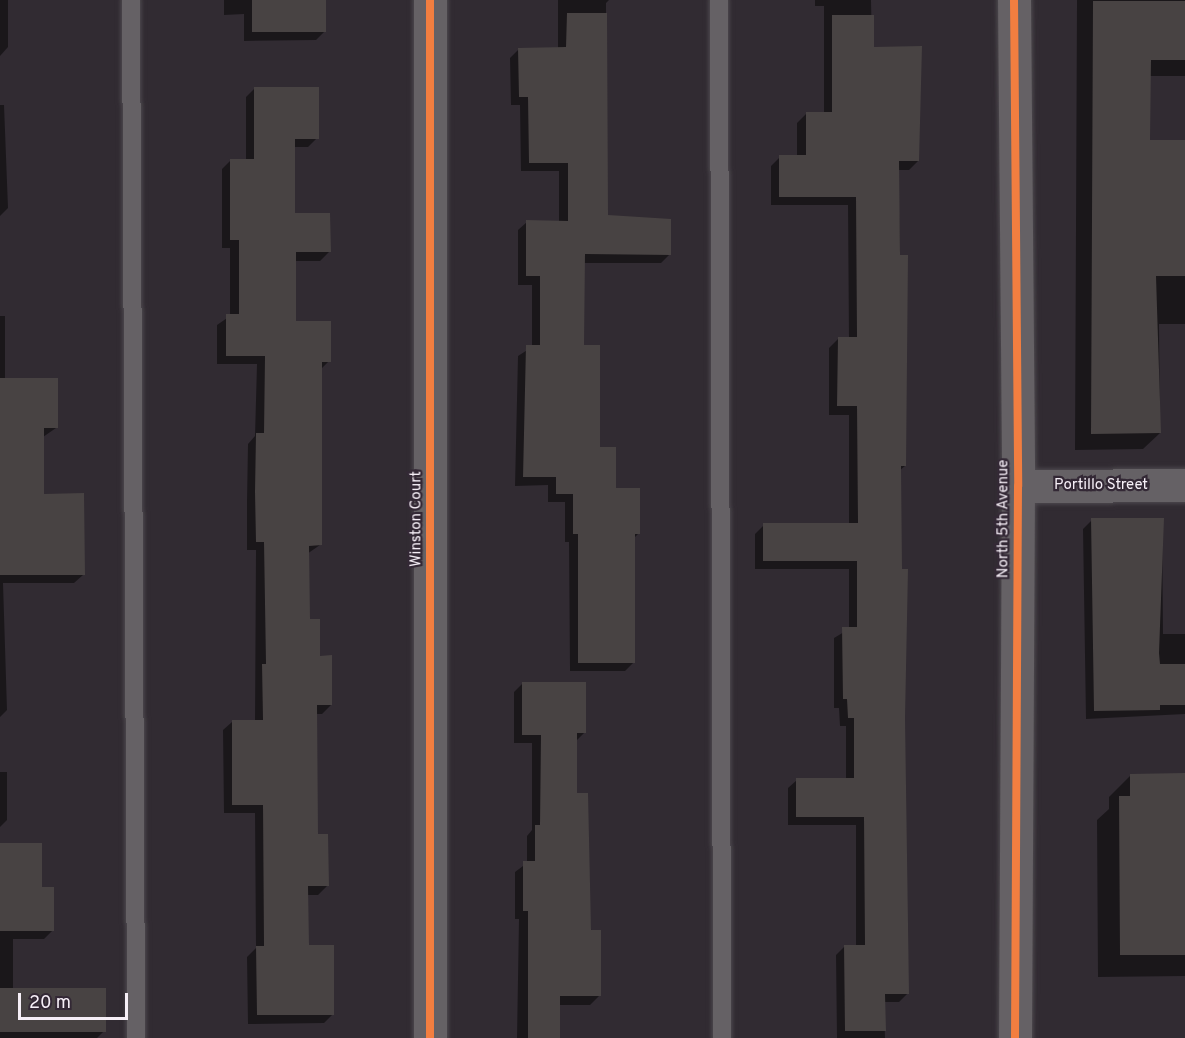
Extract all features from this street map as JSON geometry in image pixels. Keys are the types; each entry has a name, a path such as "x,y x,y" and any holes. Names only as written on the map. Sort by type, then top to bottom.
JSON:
{"street":[{"name":"Winston Court","path":"430,0 430,1038"},
{"name":"North 5th Avenue","path":"1014,0 1018,486 1015,1038"},
{"name":"Portillo Street","path":"1018,486 1185,485"}],"lane":[{"path":"131,0 135,1038"},
{"path":"719,0 722,1038"}],"building":[{"path":"252,0 326,0 326,32 252,32"},
{"path":"1093,1 1185,1 1185,60 1151,60 1150,140 1185,140 1185,276 1156,276 1161,433 1091,434"},
{"path":"567,13 607,13 608,215 671,219 671,255 585,254 584,345 600,345 600,447 616,447 616,488 640,488 640,534 635,534 635,663 578,663 578,534 573,534 573,494 556,494 556,477 523,477 526,345 540,345 540,276 526,276 526,220 568,221 568,163 529,163 528,97 519,97 518,48 566,47"},
{"path":"832,15 874,15 874,47 922,46 919,161 899,161 900,255 908,255 906,466 901,466 902,569 908,569 905,718 909,994 885,994 886,1031 845,1031 844,945 865,945 864,817 796,817 796,778 854,778 854,718 848,718 847,699 843,699 842,627 857,627 857,561 763,561 763,523 858,523 857,406 837,406 838,337 857,337 856,197 779,197 779,155 806,155 806,112 832,112"},
{"path":"254,87 319,87 319,139 295,139 295,213 330,213 331,252 296,252 296,321 331,321 331,362 322,362 322,545 309,546 310,619 320,619 320,656 332,655 332,705 317,705 318,834 328,834 329,886 308,886 309,945 334,945 334,1015 257,1015 256,946 264,946 263,805 232,805 232,720 263,720 262,664 266,664 264,542 256,542 255,492 256,433 264,433 265,356 226,356 226,314 239,314 239,240 230,240 230,159 254,159"},
{"path":"0,378 58,378 58,428 44,428 44,494 84,493 85,575 0,575"},
{"path":"1091,518 1164,518 1160,664 1185,664 1185,705 1160,705 1160,710 1094,711"},
{"path":"522,682 586,682 586,733 577,733 577,793 588,793 591,930 601,930 601,996 560,996 560,1038 528,1038 528,911 523,911 523,861 535,861 535,825 540,825 541,735 522,735"},
{"path":"1185,773 1185,955 1120,955 1119,796 1130,796 1130,774"},
{"path":"0,843 42,843 42,887 54,887 54,931 0,931"},
{"path":"0,988 106,988 106,1032 0,1032"}],"cycle path":[{"path":"430,0 430,1038"},
{"path":"1014,0 1018,486 1015,1038"}]}
